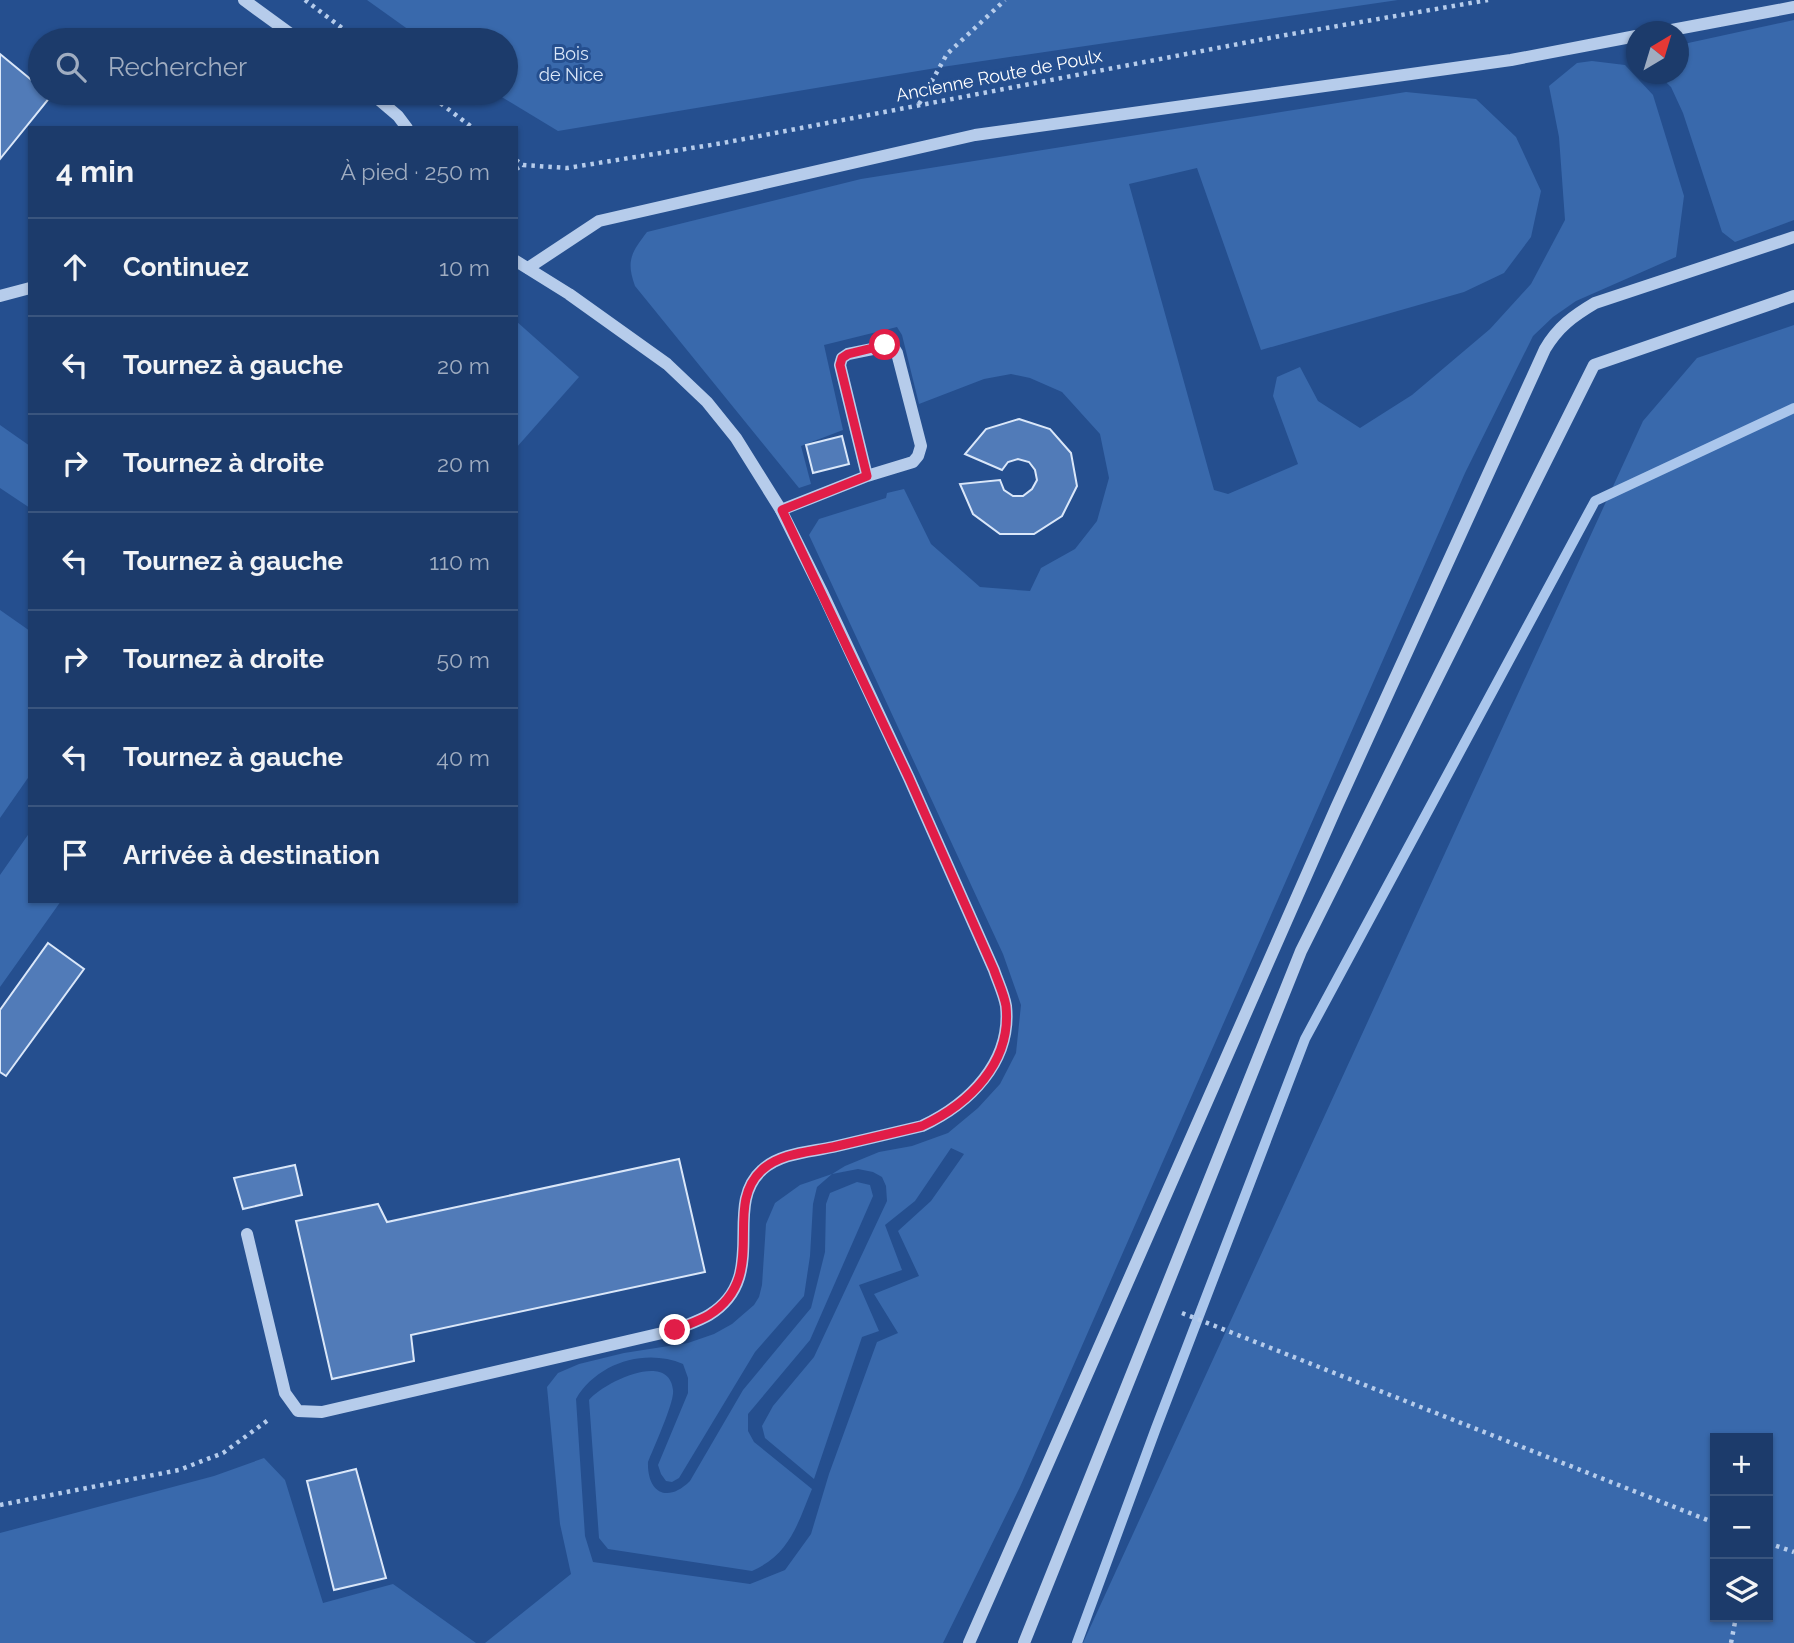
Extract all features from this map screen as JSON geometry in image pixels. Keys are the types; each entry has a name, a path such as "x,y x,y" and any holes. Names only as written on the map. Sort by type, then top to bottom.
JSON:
{"street":[{"path":"244,0 282,28"},
{"path":"1689,27 1794,7"},
{"path":"528,268 599,221 975,135 1511,60 1626,38"},
{"path":"385,105 406,126"},
{"path":"969,1643 1336,808 1555,332 1572,317 1595,303 1794,237"},
{"path":"247,1234 285,1393 298,1411 322,1412 675,1330 710,1314 725,1301 739,1282 744,1259 744,1211 751,1186 762,1170 784,1157 922,1126 943,1116 976,1090 995,1062 1004,1041 1006,1003 994,970 909,778 782,510 729,429 707,402 667,364 569,294 518,262"},
{"path":"0,296 28,289"},
{"path":"1024,1643 1301,951 1594,365 1794,296"},
{"path":"782,510 867,476 913,462 918,456 921,446 897,353 892,345 848,354 842,358 840,365 867,476"}],"path":[{"path":"305,0 342,28"},
{"path":"919,105 947,54 1004,0"},
{"name":"Ancienne Route de Poulx","path":"523,165 567,168 723,143 1280,36 1488,0"},
{"path":"443,105 470,126"},
{"path":"518,161 523,165 518,168"},
{"path":"1174,1311 1710,1521"},
{"path":"0,1505 179,1470 223,1453 292,1403"},
{"path":"1773,1545 1794,1552"},
{"path":"1731,1643 1735,1622"}],"green space":[{"name":"Bois de Nice","path":"367,0 1398,0 942,67 558,131 515,105 518,105 518,28 406,28"},
{"path":"1794,20 1794,220 1735,242 1722,232 1683,113 1668,84 1689,84 1689,43"},
{"path":"1592,61 1625,65 1626,84 1643,84 1653,95 1684,196 1676,257 1576,301 1553,317 1533,336 1465,473 1020,1487 943,1643 485,1643 571,1574 560,1524 547,1387 558,1373 579,1364 624,1353 688,1343 732,1324 754,1305 759,1297 766,1224 775,1203 800,1185 832,1174 879,1152 912,1146 948,1133 978,1108 1000,1084 1016,1053 1021,1005 1003,954 809,535 819,519 886,498 887,493 904,489 931,544 980,587 1030,591 1041,568 1075,549 1097,521 1109,478 1100,434 1062,392 1030,378 1011,374 984,379 919,404 902,335 897,327 824,345 843,430 801,446 811,484 799,488 635,286 631,263 642,239 647,232 861,179 1406,92 1476,99 1516,137 1541,191 1531,237 1504,273 1464,292 1261,350 1197,168 1129,184 1214,490 1228,494 1298,464 1273,396 1277,377 1300,367 1318,401 1360,428 1412,395 1490,329 1531,284 1565,220 1559,137 1549,86 1577,63","holes":["951,1148 964,1154 931,1201 898,1231 919,1276 874,1294 898,1333 877,1342 829,1474 811,1534 785,1570 750,1584 593,1562 585,1536 576,1399 596,1376 623,1362 653,1358 683,1364 688,1378 688,1393 658,1465 666,1481 672,1482 679,1478 755,1352 804,1296 817,1187 832,1174 858,1169 882,1177 887,1201 814,1357 773,1406 762,1426 765,1438 814,1479 862,1337 879,1331 859,1285 902,1270 885,1225 915,1201"]},
{"path":"518,323 579,377 518,446"},
{"path":"1794,325 1794,1643 1083,1643 1643,421 1697,358"},
{"path":"0,425 28,445 28,507 0,488"},
{"path":"0,610 28,630 28,778 0,818"},
{"path":"28,835 28,903 60,903 0,987 0,875"},
{"path":"857,1182 870,1185 873,1196 810,1340 748,1414 748,1431 754,1442 812,1489 791,1537 775,1556 752,1571 608,1549 599,1538 589,1400 607,1386 635,1374 660,1372 669,1378 673,1396 648,1462 649,1472 651,1481 660,1491 674,1492 682,1488 690,1481 743,1390 811,1308 825,1252 826,1204 830,1193"},
{"path":"264,1458 285,1480 323,1603 393,1584 476,1643 0,1643 0,1533 214,1476"}],"building":[{"path":"0,54 28,77 28,105 44,105 0,159"},
{"path":"1019,419 1050,429 1071,453 1077,486 1062,516 1034,534 1000,534 973,514 960,484 1000,480 1004,490 1013,496 1023,496 1032,489 1037,480 1035,470 1029,462 1018,459 1008,462 1002,470 965,454 986,429"},
{"path":"842,436 849,464 813,473 806,445"},
{"path":"48,943 84,969 6,1076 0,1072 0,1010"},
{"path":"679,1159 705,1272 411,1335 414,1361 332,1379 296,1221 378,1204 387,1222"},
{"path":"295,1165 302,1195 243,1209 234,1178"},
{"path":"356,1469 386,1578 334,1590 307,1481"}],"waterway":[{"path":"1077,1643 1305,1039 1595,501 1794,408"}],"route":[{"path":"675,1330 710,1314 725,1301 739,1282 744,1259 744,1211 751,1186 762,1170 784,1157 922,1126 943,1116 976,1090 995,1062 1004,1041 1006,1003 994,970 909,778 782,510 867,476 840,365 842,358 848,354 885,345"}]}
